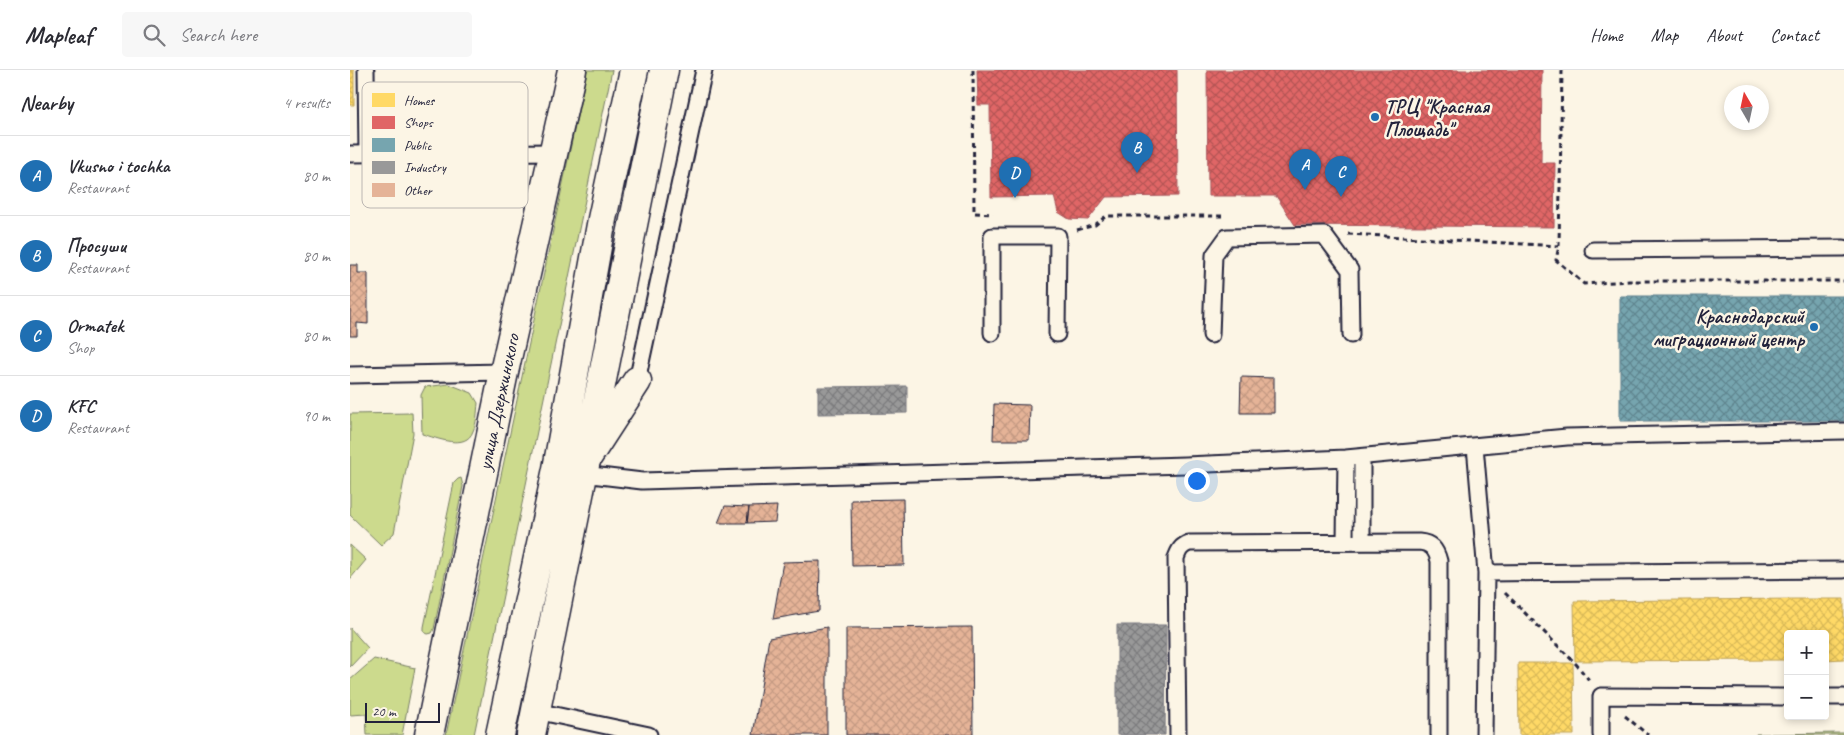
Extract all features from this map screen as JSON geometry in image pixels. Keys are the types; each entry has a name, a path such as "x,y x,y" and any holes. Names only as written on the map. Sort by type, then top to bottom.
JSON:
{"main road":[{"name":"улица Дзержинского","path":"429,735 504,372 572,70"},
{"path":"500,735 557,469 601,229 634,70"},
{"path":"533,723 664,70"},
{"path":"585,466 637,381"}],"lane":[{"path":"637,381 704,70"},
{"path":"528,152 555,152"},
{"path":"1212,335 1214,255 1227,237 1324,234 1350,270 1351,335"},
{"path":"992,333 992,236 1058,236 1057,334"},
{"path":"1593,250 1844,248"},
{"path":"350,375 504,372"},
{"path":"585,466 642,481 1362,458 1567,437 1844,431"},
{"path":"1475,446 1486,573 1484,735"},
{"path":"1345,542 1346,458"},
{"path":"1362,458 1362,542"},
{"path":"1178,735 1176,558 1178,550 1183,545 1189,543 1362,542 1427,543 1433,547 1437,554 1439,561 1439,735"},
{"path":"1486,573 1844,570"},
{"path":"1601,735 1601,696 1784,697"},
{"path":"1829,697 1844,697"},
{"path":"533,723 649,735"}],"path":[{"path":"973,70 974,213 1002,214"},
{"path":"1562,70 1559,246 1556,260 1584,284 1629,281 1844,281"},
{"path":"1070,230 1078,230 1096,225 1106,216 1231,216"},
{"path":"1345,234 1559,246"},
{"path":"1486,573 1576,664 1601,696 1648,735"}],"green space":[{"path":"587,70 612,70 474,735 446,735"},
{"path":"449,384 472,393 478,403 474,428 469,437 458,442 450,442 422,434 421,395 425,387"},
{"path":"412,413 413,433 394,533 381,545 350,515 350,414"},
{"path":"461,478 463,486 434,629 432,633 428,634 424,632 424,627 454,483"},
{"path":"350,545 366,560 350,579"},
{"path":"350,628 368,648 350,667"},
{"path":"374,659 415,668 402,735 367,735 366,714 350,715 350,680"},
{"path":"1844,733 1844,735 1756,735 1756,734"}],"building: Homes":[{"path":"350,70 354,70 354,105 350,105"},
{"path":"1844,599 1844,659 1829,660 1829,630 1784,630 1784,660 1575,661 1574,601"},
{"path":"1518,663 1573,663 1574,735 1519,735"}],"building: Shops":[{"path":"977,70 1177,70 1178,196 1106,197 1088,220 1069,219 1058,212 1054,196 991,197 990,105 978,105"},
{"name":"ТРЦ \"Красная Площадь\"","path":"1207,70 1542,70 1541,163 1555,163 1554,227 1295,225 1276,196 1208,196"}],"building: Public":[{"path":"1620,296 1844,296 1844,421 1620,421"}],"building: Industry":[{"path":"907,386 907,413 818,414 818,387"},
{"path":"1117,625 1166,625 1165,735 1117,735"}],"building: Other":[{"path":"350,265 358,265 358,273 368,273 368,324 357,323 357,336 350,336"},
{"path":"1241,377 1274,378 1274,413 1240,413"},
{"path":"994,404 1030,405 1029,440 993,440"},
{"path":"903,499 904,565 852,566 851,500"},
{"path":"725,506 749,507 747,523 718,523"},
{"path":"777,506 775,522 747,523 749,507"},
{"path":"820,561 819,611 773,619 783,562"},
{"path":"827,627 827,735 753,735 769,638"},
{"path":"972,627 973,735 846,735 846,628"}],"place":[{"name":"ТРЦ \"Красная Площадь\"","path":"1375,117"},
{"name":"Просуши","path":"1137,173"},
{"name":"Vkusno i tochka","path":"1305,190"},
{"name":"Ormatek","path":"1341,197"},
{"name":"KFC","path":"1015,198"},
{"name":"Краснодарский миграционный центр","path":"1814,327"}]}
